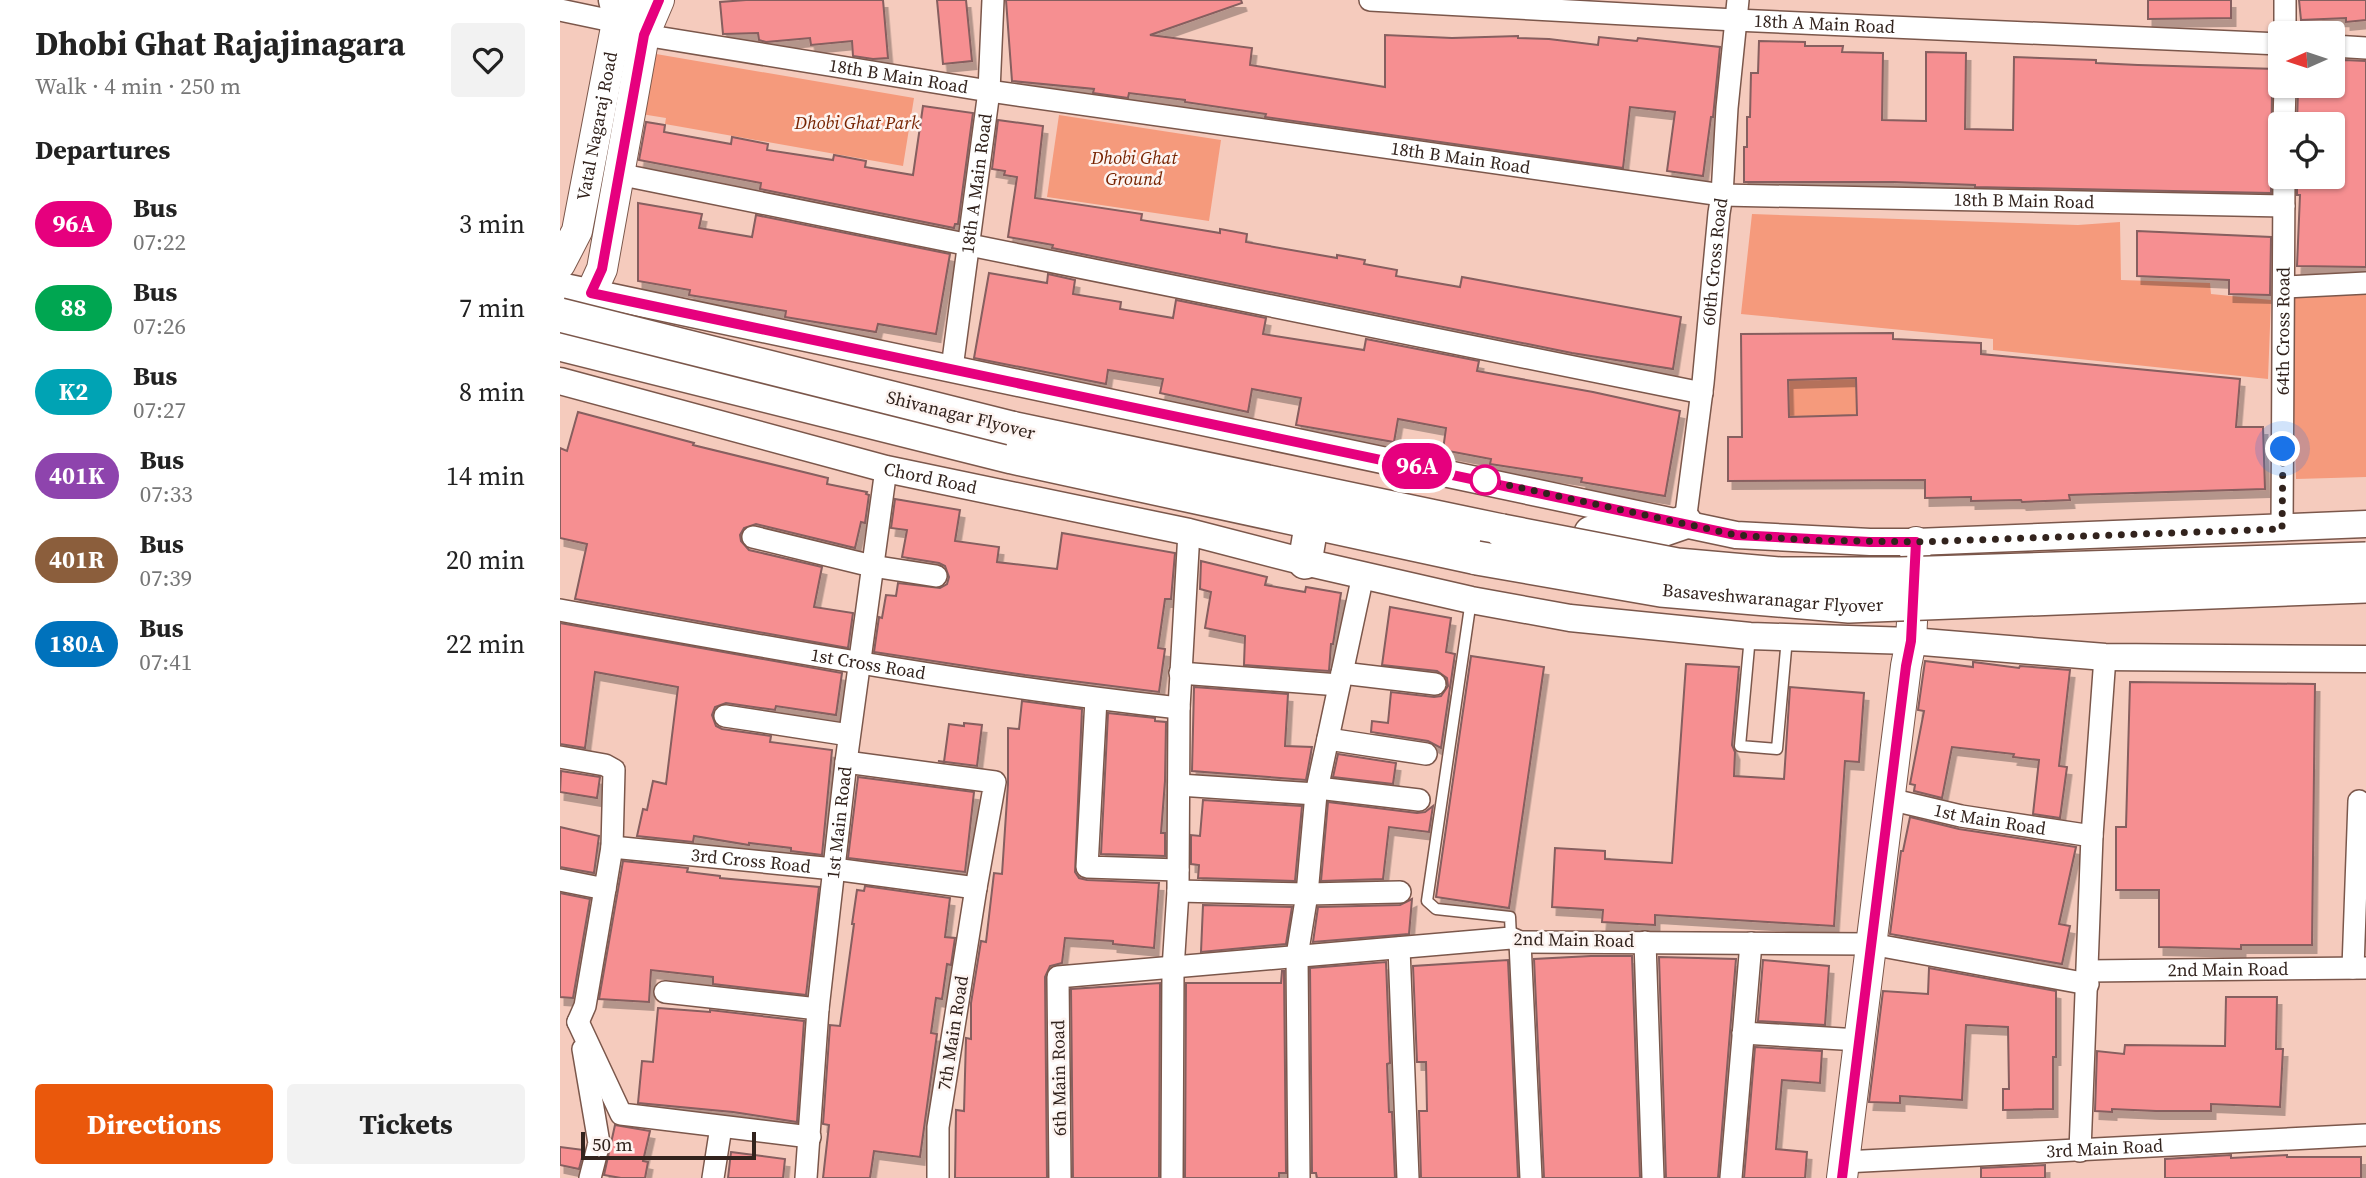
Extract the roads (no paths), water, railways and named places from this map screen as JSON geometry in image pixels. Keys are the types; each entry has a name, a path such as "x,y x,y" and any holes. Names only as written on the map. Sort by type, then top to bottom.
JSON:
{"main road":[{"path":"615,11 647,0"},
{"name":"Vatal Nagaraj Road","path":"560,333 591,293 602,269 644,35 659,0"},
{"name":"Vatal Nagaraj Road","path":"560,264 577,230 615,11"},
{"name":"Shivanagar Flyover","path":"560,316 1012,443 1118,482 1312,521"},
{"name":"Shivanagar Flyover","path":"560,344 1012,443 1364,502"},
{"path":"1364,502 1448,503 1630,541 1685,523"},
{"name":"Basaveshwaranagar Flyover","path":"1364,502 1677,565 1780,574 1900,574 2366,559"},
{"path":"1305,562 1312,521"},
{"name":"Basaveshwaranagar Flyover","path":"1312,521 1477,558 1661,590 1849,606 2366,586"},
{"path":"1843,1170 1911,641 1916,542"}],"street":[{"name":"18th A Main Road","path":"951,368 989,91 993,0"},
{"name":"18th A Main Road","path":"1370,0 1737,10 2268,43"},
{"path":"2285,0 2285,21"},
{"name":"18th B Main Road","path":"560,10 615,11 644,35 989,91 1722,195 2284,206"},
{"name":"60th Cross Road","path":"1685,523 1702,393 1737,10"},
{"path":"2345,47 2366,48"},
{"path":"618,174 1702,393"},
{"name":"64th Cross Road","path":"2282,529 2284,189"},
{"path":"2284,287 2366,283"},
{"path":"560,286 1736,535 1916,542 2366,524"},
{"name":"Chord Road","path":"560,382 886,469 1189,532 1471,600 1570,618 1750,636 1911,641 2105,657 2366,659"},
{"name":"1st Main Road","path":"806,1178 818,1009 849,735 886,469"},
{"path":"1172,1178 1173,969 1180,785 1179,708 1189,532"},
{"path":"753,537 872,566 936,576"},
{"path":"1299,1178 1297,956 1307,894 1317,791 1363,575"},
{"name":"1st Cross Road","path":"560,610 859,664 1096,699 1179,708"},
{"path":"2080,1151 2092,836 2105,657"},
{"path":"1180,673 1435,684"},
{"path":"1096,699 1087,867 1178,881 1307,894 1400,892"},
{"path":"725,716 849,735"},
{"path":"1328,739 1426,754"},
{"path":"560,757 605,765 614,770 612,847 585,1006 569,1024"},
{"name":"7th Main Road","path":"846,762 995,782 939,1127 938,1178"},
{"path":"1180,785 1317,791 1419,800"},
{"name":"1st Main Road","path":"1889,799 1961,816 2092,836"},
{"path":"2359,801 2359,968"},
{"name":"3rd Cross Road","path":"612,847 834,869 976,888"},
{"path":"560,880 604,889"},
{"path":"1515,940 1531,1178"},
{"name":"2nd Main Road","path":"1058,977 1515,940 1871,944 2088,977 2359,968"},
{"path":"1645,942 1654,1178"},
{"path":"1731,1178 1751,943"},
{"path":"1399,948 1408,1178"},
{"name":"6th Main Road","path":"1058,977 1060,1178"},
{"path":"665,992 818,1009"},
{"path":"569,1024 621,1114 810,1137"},
{"path":"569,1024 599,1143 590,1178"},
{"path":"1743,1033 1859,1040"},
{"path":"713,1178 721,1126"},
{"name":"3rd Main Road","path":"1843,1170 2080,1151 2366,1135"}],"lane":[{"path":"1471,600 1427,901 1436,909 1510,917 1515,940"},
{"path":"1750,636 1740,746 1777,749 1787,638"}],"park label":[{"name":"Dhobi Ghat Park","path":"857,123"},
{"name":"Dhobi Ghat Ground","path":"1134,168"}]}
